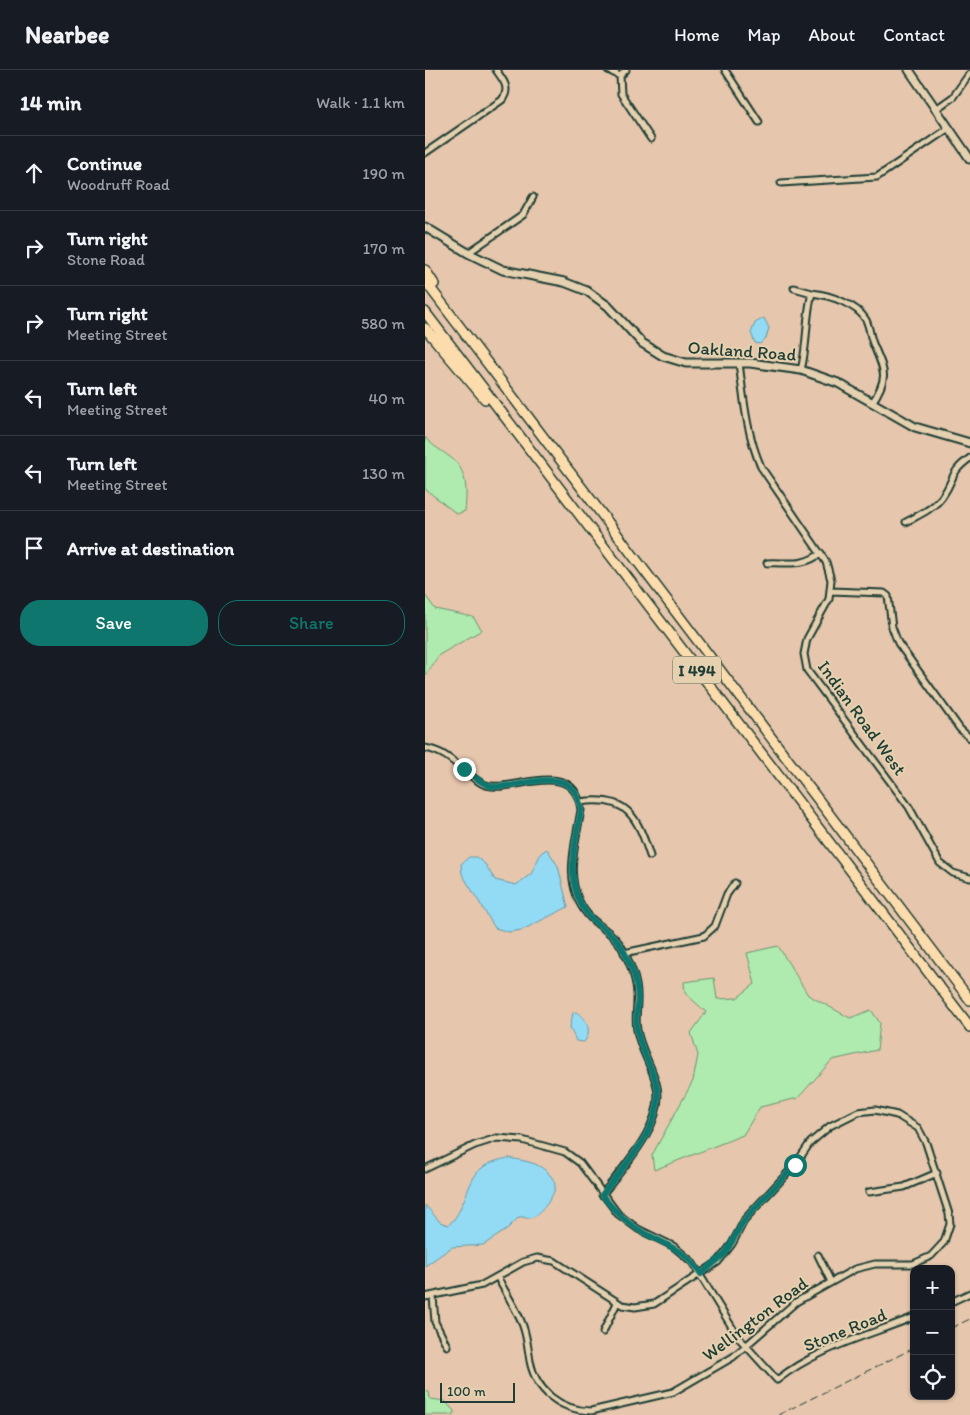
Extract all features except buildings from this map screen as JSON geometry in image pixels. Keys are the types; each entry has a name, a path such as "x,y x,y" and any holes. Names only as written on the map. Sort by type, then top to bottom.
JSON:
{"highway":[{"path":"425,270 466,335"},
{"name":"I 494","path":"425,281 970,1000"},
{"name":"I 494","path":"425,312 503,417 970,1027"},
{"path":"425,328 474,388 503,417"}],"street":[{"path":"425,153 502,100 506,93 506,85 496,70"},
{"path":"608,70 620,76"},
{"path":"626,70 620,76 621,94 651,139"},
{"path":"725,70 759,122"},
{"path":"909,70 969,156"},
{"path":"936,110 953,97 970,73"},
{"path":"781,184 877,177 949,128"},
{"path":"468,253 523,215 533,197"},
{"name":"Oakland Road","path":"425,227 468,253 503,270 564,282 587,291 608,306 641,343 663,356 694,364 766,364 801,370 838,383 915,427 970,443"},
{"path":"794,288 832,298 856,310 865,318 884,370 882,386 872,403"},
{"path":"801,370 806,348 807,312 812,293"},
{"path":"739,363 743,410 756,455 761,466 821,553 829,571 831,591 884,593 888,596 892,628 898,643 960,729 970,738"},
{"path":"906,522 934,506 947,490 955,469 970,458"},
{"path":"767,562 800,564 821,553"},
{"name":"Indian Road West","path":"831,591 826,608 807,639 804,654 807,670 909,807 940,862 953,873 970,879"},
{"path":"425,748 450,758 483,783 492,786 539,780 557,781 572,790 580,802 581,810 572,857 576,892 588,915 615,938 625,953 637,987 637,1032 654,1077 659,1099 649,1130 602,1195"},
{"path":"580,802 607,801 629,811 639,823 650,856"},
{"path":"625,953 704,936 715,926 727,894 735,883"},
{"name":"Wellington Road","path":"498,1278 524,1329 530,1362 536,1378 546,1393 569,1407 591,1410 663,1396 728,1360 796,1302 831,1282 865,1265 913,1264 931,1256 938,1250 947,1233 949,1214 923,1135 912,1122 897,1115 875,1110 858,1112 830,1126 810,1143 795,1165 745,1219 725,1254 701,1274 654,1304 635,1308 617,1303"},
{"name":"Stone Road","path":"425,1169 486,1140 510,1138 556,1149 573,1157 580,1163 602,1195 627,1222 683,1253 701,1274 727,1322 745,1346 777,1380 823,1351 910,1318"},
{"path":"869,1192 904,1188 937,1173"},
{"path":"818,1255 831,1282"},
{"path":"425,1297 482,1285 528,1260 546,1259 561,1266 617,1303 603,1332"},
{"path":"955,1300 970,1293"},
{"path":"433,1296 435,1322 447,1346"}],"green space":[{"path":"425,437 456,462 460,468 466,489 465,511 457,514 425,489"},
{"path":"425,595 435,609 473,617 482,630 439,655 425,676"},
{"path":"778,946 808,995 850,1018 871,1010 880,1023 877,1050 832,1060 798,1098 760,1107 743,1135 654,1170 652,1155 693,1081 698,1055 691,1033 706,1012 685,993 684,982 714,978 717,999 737,998 755,984 747,953"},
{"path":"425,1391 429,1392 430,1399 445,1401 454,1411 454,1415 425,1415"}],"water":[{"path":"764,318 769,328 766,338 760,344 755,343 751,333 755,323"},
{"path":"547,849 558,866 568,907 522,930 509,932 495,928 462,874 461,864 469,857 476,857 485,864 495,880 516,885 531,874 541,853"},
{"path":"576,1012 586,1021 588,1034 584,1042 576,1041 570,1027 573,1013"},
{"path":"509,1158 535,1164 552,1177 555,1186 546,1205 534,1217 519,1217 505,1231 483,1245 452,1247 425,1266 425,1205 440,1222 448,1225 460,1209 476,1174 488,1164"}],"railway":[{"path":"955,1326 970,1319"},
{"path":"778,1415 910,1350"}],"route":[{"path":"464,769 483,783 492,786 548,779 557,781 572,790 580,802 581,810 572,857 573,880 576,892 588,915 615,938 625,953 637,987 637,1032 654,1077 659,1099 654,1121 649,1130 602,1195 609,1204 627,1222 663,1240 683,1253 701,1274 718,1262 725,1254 745,1219 795,1165"}]}
